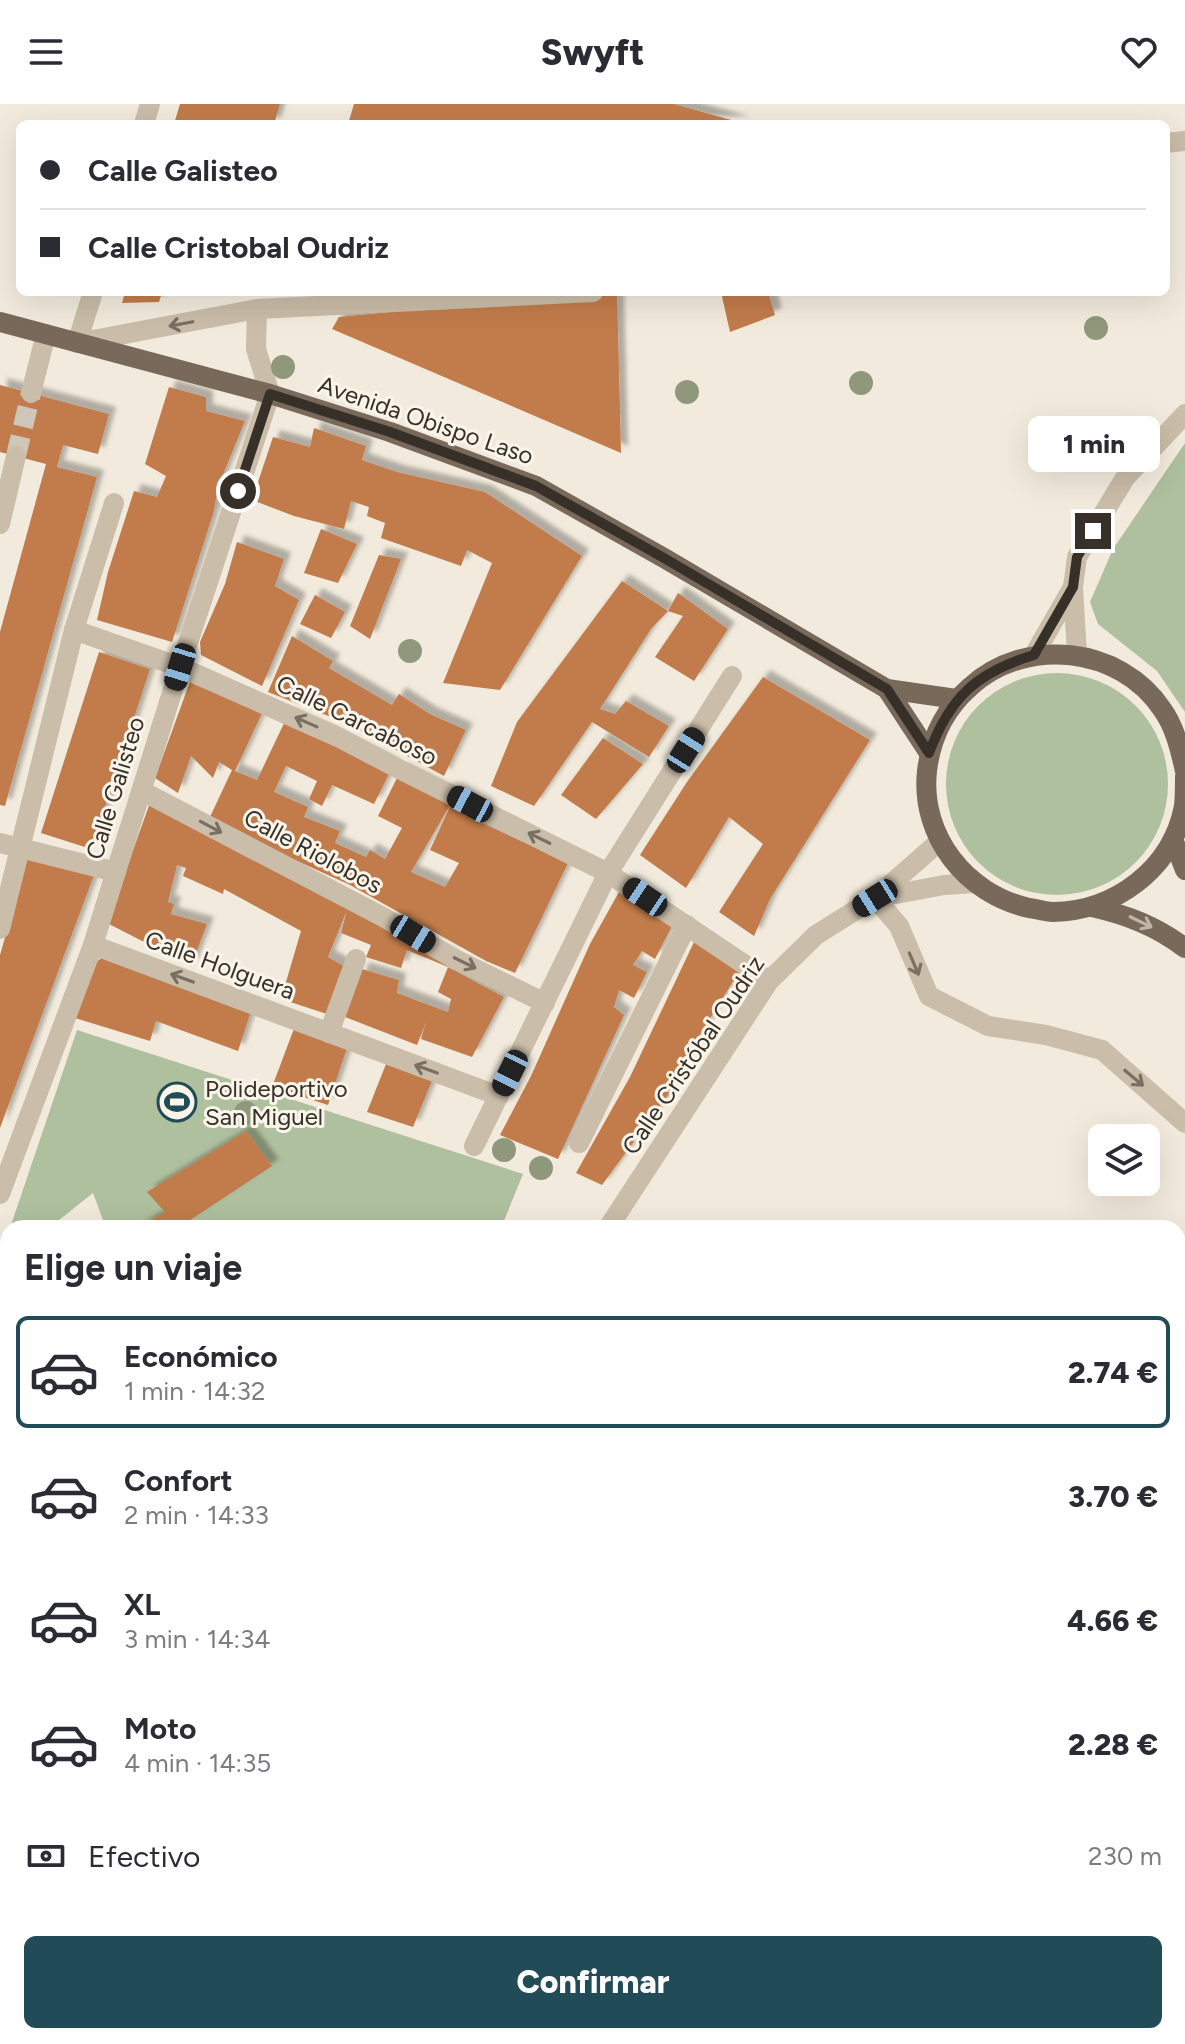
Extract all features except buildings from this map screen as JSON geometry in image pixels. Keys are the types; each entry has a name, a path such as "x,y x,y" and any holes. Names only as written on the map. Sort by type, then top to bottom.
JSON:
{"main road":[{"name":"Avenida Obispo Laso","path":"0,322 270,394 390,432 536,486 887,689 956,699"},
{"path":"1034,655 1077,655 1120,671 1139,683 1162,708 1178,739 1185,774 1184,806 1173,839 1153,869 1125,892 1092,907 1051,912 1010,904 974,883 955,864 940,841 929,813 926,783 929,753 940,724 956,699 979,679 1005,664 1034,655"},
{"name":"Avenida Obispo Laso","path":"887,689 929,753"},
{"path":"1173,839 1185,870"},
{"path":"1092,907 1127,915 1167,934 1185,948"}],"street":[{"path":"92,296 77,343 257,309 514,296"},
{"path":"257,309 256,349 270,394"},
{"path":"31,393 46,334"},
{"name":"Calle Galisteo","path":"0,1194 93,945 270,394"},
{"path":"1077,655 1073,587 1077,557 1125,478 1185,414"},
{"path":"0,524 16,456"},
{"path":"0,929 10,845 114,503"},
{"path":"1034,655 1073,587"},
{"name":"Calle Carcaboso","path":"74,630 180,667 338,737 608,873 769,981"},
{"path":"474,1146 608,873 732,676"},
{"name":"Calle Riolobos","path":"142,791 383,917 451,957 545,1003"},
{"name":"Calle Cristóbal Oudriz","path":"613,1220 769,981 816,935 875,898 940,841"},
{"path":"10,845 116,872"},
{"name":"Calle Cristóbal Oudriz","path":"875,898 944,885 974,883"},
{"path":"875,898 899,926 929,996 988,1026 1046,1035 1102,1050 1185,1123"},
{"path":"579,1143 687,925"},
{"name":"Calle Holguera","path":"93,945 499,1096"},
{"path":"329,1033 356,959"}],"green space":[{"path":"1185,443 1185,712 1157,671 1098,624 1090,602 1113,549"},
{"path":"1057,673 1079,675 1099,682 1135,706 1159,742 1166,762 1166,806 1159,826 1135,862 1099,886 1079,893 1057,895 1035,893 1015,886 979,862 955,826 948,806 946,784 948,762 955,742 979,706 1015,682 1035,675"},
{"name":"Polideportivo San Miguel","path":"77,1030 523,1174 504,1220 103,1220 93,1193 59,1220 13,1220"}],"tunnel":[{"path":"16,456 31,393"}],"place":[{"name":"Polideportivo San Miguel","path":"177,1102"}],"route":[{"path":"238,491 270,394 390,432 536,486 887,689 929,753 940,724 956,699 979,679 1005,664 1034,655 1073,587 1077,557 1093,531"}]}
